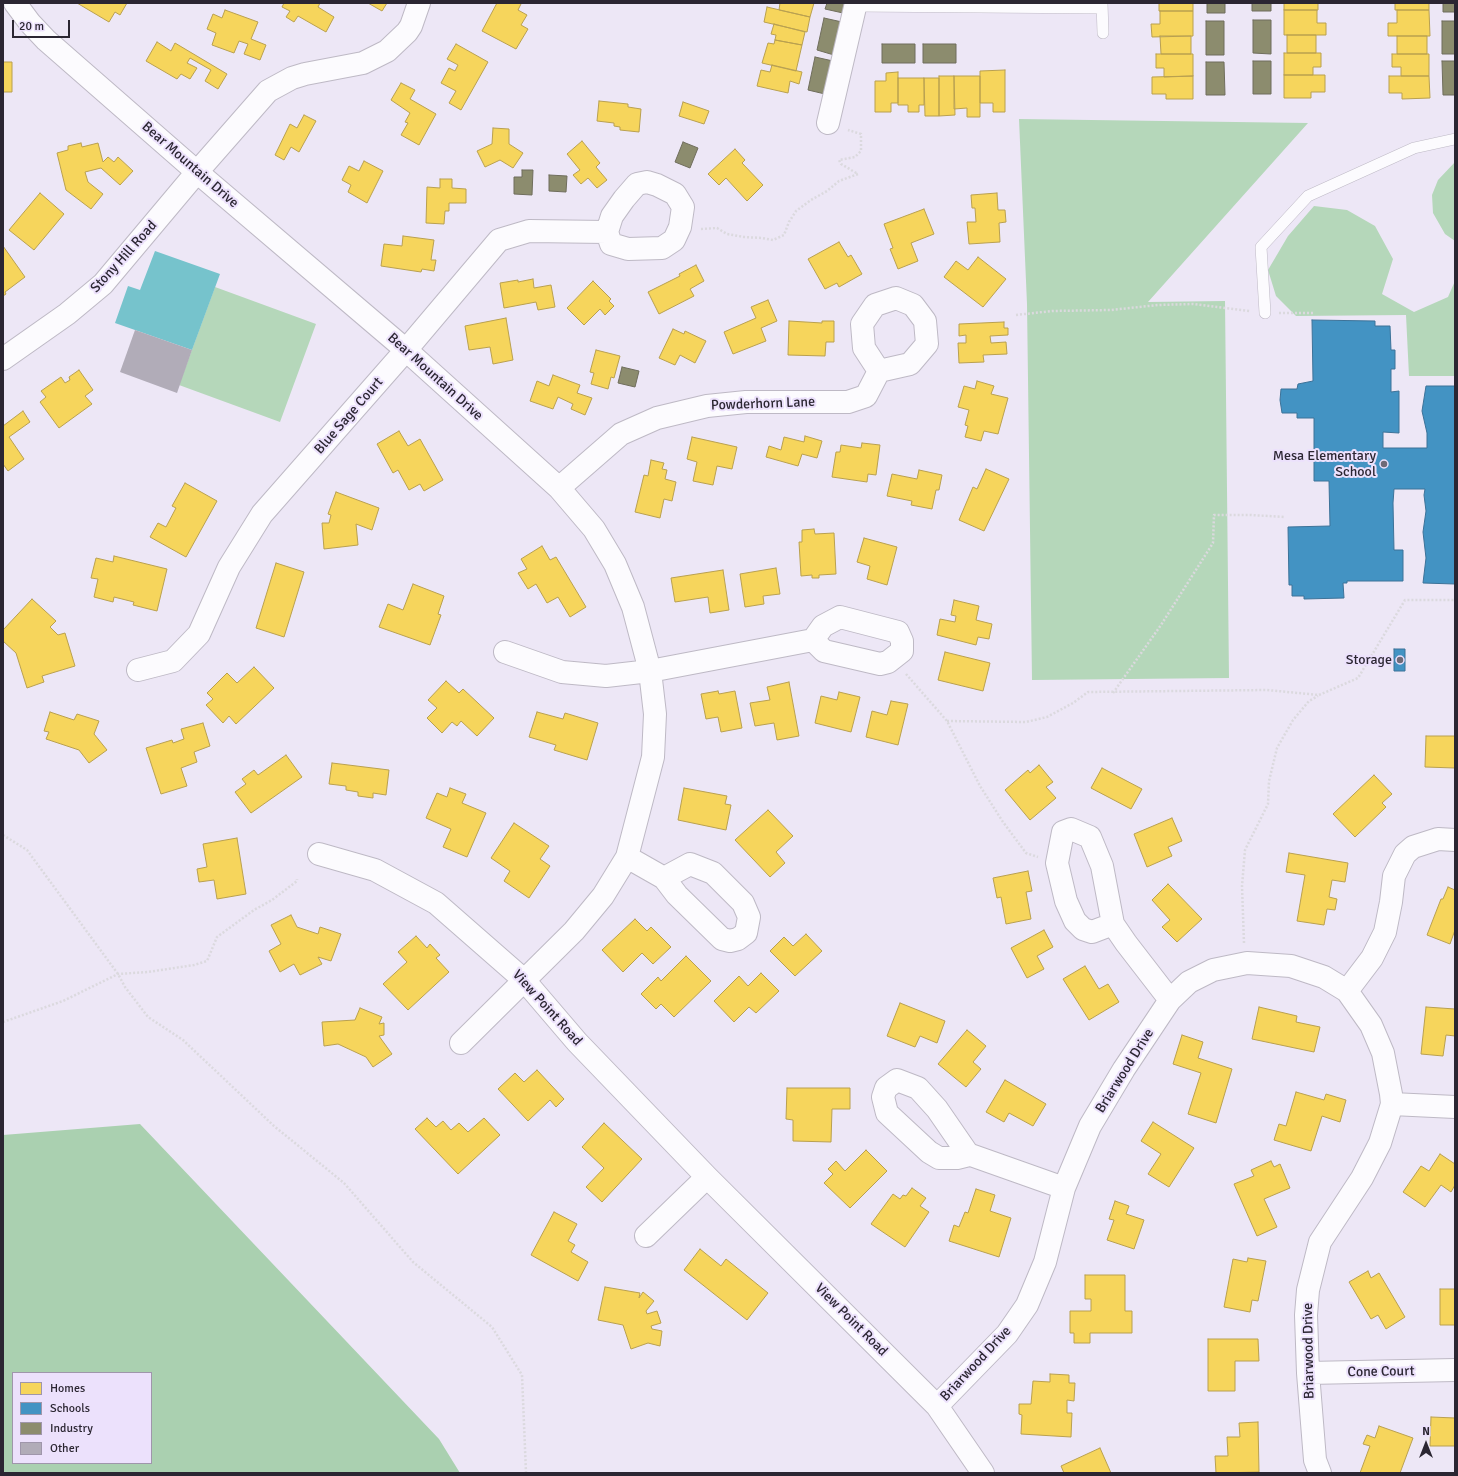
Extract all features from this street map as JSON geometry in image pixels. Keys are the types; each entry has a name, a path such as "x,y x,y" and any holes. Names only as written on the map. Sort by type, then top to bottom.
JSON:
{"street":[{"name":"Bear Mountain Drive","path":"15,3 30,23 46,40 197,172 406,350 558,488 594,529 615,564 633,607 650,671 655,714 653,757 627,857 603,896 574,931 461,1043"},
{"name":"Stony Hill Road","path":"3,359 67,314 103,284 197,172 268,91 292,78 305,74 363,63 387,51 407,32 411,26 419,3"},
{"path":"828,124 856,4"},
{"path":"648,182 658,185 675,194 683,207 680,227 674,240 662,248 628,249 611,244 607,232 612,216 637,184 648,182"},
{"name":"Blue Sage Court","path":"138,670 173,661 198,634 229,568 262,514 406,350 499,240 529,231 607,232"},
{"name":"Powderhorn Lane","path":"558,488 621,434 657,418 707,406 746,402 848,402 866,396 880,371"},
{"path":"506,652 562,672 606,676 650,671 813,640 823,626 840,617 898,632 902,641 902,651 893,658 880,664 824,651 813,640"},
{"path":"1113,924 1092,932 1083,929 1075,921 1066,901 1057,863 1063,832 1071,829 1090,837 1102,866 1113,924 1170,1000"},
{"path":"1347,991 1372,958 1385,932 1392,902 1394,876 1405,854 1413,847 1438,839 1455,840"},
{"name":"View Point Road","path":"319,854 375,870 436,903 524,980 577,1042 707,1177 937,1406 983,1473"},
{"path":"627,857 664,878"},
{"name":"Briarwood Drive","path":"937,1406 1007,1334 1027,1305 1045,1262 1064,1188 1090,1126 1124,1069 1170,1000 1189,982 1213,970 1247,963 1291,966 1324,977 1347,991 1370,1025 1383,1053 1392,1104 1380,1143 1362,1178 1320,1242 1308,1290 1306,1315 1308,1373 1315,1460 1320,1473"},
{"path":"1392,1104 1455,1108"},
{"path":"968,1154 1064,1188"},
{"path":"646,1236 707,1177"},
{"name":"Cone Court","path":"1308,1373 1455,1370"}],"lane":[{"path":"856,4 1102,5 1103,34"},
{"path":"1265,313 1261,247 1308,196 1414,148 1455,139"}],"path":[{"path":"680,227 701,229 712,227 728,234 744,238 762,238 773,240 784,235 789,222 796,211 839,181 858,174 841,164 839,160 855,157 861,151 861,134 828,124"},
{"path":"1016,315 1052,311 1111,310 1158,305 1193,304 1265,313 1313,313"},
{"path":"1113,693 1161,625 1213,543 1214,515 1285,517"},
{"path":"1247,963 1244,947 1242,886 1246,850 1268,804 1269,780 1277,748 1293,720 1309,701 1358,678 1405,600 1455,600"},
{"path":"893,658 947,721 980,786 1002,822 1026,853 1057,863"},
{"path":"947,721 1026,722 1047,717 1072,704 1088,692 1113,693 1267,690 1319,695"},
{"path":"3,835 27,850 148,1017 183,1040 274,1126 344,1183 413,1262 492,1327 522,1375 526,1473"},
{"path":"3,1022 63,1001 118,974 148,972 194,965 207,961 217,937 243,918 272,900 297,881 297,879"}],"green space":[{"path":"1019,119 1308,123 1148,302 1225,301 1229,678 1032,680 1027,304"},
{"path":"1455,162 1455,241 1445,234 1433,213 1432,195 1438,180"},
{"path":"1314,206 1347,210 1375,226 1393,259 1382,294 1414,312 1448,297 1455,281 1455,376 1409,376 1406,315 1296,316 1276,296 1268,270 1288,236"},
{"path":"215,287 316,324 280,422 179,385"},
{"path":"140,1124 439,1439 460,1473 3,1473 3,1135"}],"water":[{"path":"155,251 220,274 192,350 115,323 128,286 140,290"}],"building: Homes":[{"path":"77,3 127,3 120,15 115,12 109,22"},
{"path":"284,3 320,3 318,7 334,17 326,32 298,16 294,22 286,17 290,11 282,7"},
{"path":"368,3 387,3 382,11"},
{"path":"497,3 520,3 521,4 518,10 527,15 521,25 528,29 516,49 482,31"},
{"path":"780,3 814,3 810,17 779,10"},
{"path":"1159,3 1193,3 1193,11 1159,11"},
{"path":"1284,3 1318,3 1318,10 1284,10"},
{"path":"1395,3 1429,3 1429,10 1395,10"},
{"path":"767,7 810,17 807,32 764,22"},
{"path":"225,10 258,22 251,39 266,45 260,60 244,54 248,44 239,41 234,53 212,45 216,33 207,29 213,14 222,18"},
{"path":"1284,10 1317,10 1317,23 1326,23 1326,35 1284,35"},
{"path":"1397,10 1429,10 1430,36 1388,36 1388,23 1397,23"},
{"path":"1160,11 1193,11 1193,36 1152,37 1151,24 1160,24"},
{"path":"774,24 805,32 802,45 775,40 776,35 771,34"},
{"path":"1287,35 1316,35 1316,53 1287,53"},
{"path":"1160,36 1191,36 1191,54 1161,54"},
{"path":"1397,36 1427,36 1427,54 1397,54"},
{"path":"775,40 802,45 796,71 762,63 768,43 774,44"},
{"path":"157,42 171,51 175,43 227,74 218,89 205,81 211,70 190,58 187,63 197,68 190,79 181,74 177,79 146,61"},
{"path":"456,44 488,62 461,110 449,103 456,91 441,83 449,68 455,71 458,65 447,59"},
{"path":"1284,53 1321,53 1321,67 1313,67 1313,75 1284,75"},
{"path":"1156,54 1193,54 1193,76 1164,77 1164,68 1156,68"},
{"path":"1392,54 1429,54 1429,76 1401,76 1401,67 1392,67"},
{"path":"3,62 12,62 12,92 3,92"},
{"path":"772,65 802,72 799,84 790,81 788,93 757,86 761,70 770,72"},
{"path":"1005,70 1005,112 993,112 993,103 980,103 980,71"},
{"path":"898,72 898,103 891,103 891,112 875,112 875,81 886,81 886,73"},
{"path":"1284,75 1325,75 1325,92 1311,92 1311,98 1284,98"},
{"path":"939,76 954,76 955,115 939,116"},
{"path":"954,76 980,76 980,117 967,117 967,108 954,109"},
{"path":"1193,76 1193,99 1166,99 1166,94 1152,94 1152,77"},
{"path":"1389,76 1429,76 1430,98 1402,99 1402,93 1389,93"},
{"path":"898,78 924,78 924,105 919,105 919,112 908,112 908,105 898,105"},
{"path":"924,78 939,78 939,116 925,116"},
{"path":"401,83 415,90 410,99 436,114 419,145 401,135 408,123 405,122 410,113 391,100"},
{"path":"599,101 628,104 628,107 641,109 639,132 620,130 620,127 614,126 614,123 597,121"},
{"path":"683,102 709,111 704,124 679,116"},
{"path":"304,115 316,121 299,152 291,147 284,160 275,155 290,124 297,128"},
{"path":"493,128 509,129 509,144 523,153 513,168 500,160 485,167 477,151 492,144"},
{"path":"582,141 600,163 596,167 607,180 597,188 588,178 581,184 573,175 580,170 567,154"},
{"path":"81,143 82,147 98,143 103,162 108,157 114,162 118,157 133,171 120,185 101,168 85,172 88,182 103,194 91,209 66,190 57,153 68,150 68,146"},
{"path":"735,149 745,160 742,163 763,185 747,201 726,178 719,185 708,174"},
{"path":"364,161 383,171 367,203 348,192 351,185 342,180 349,166 359,171"},
{"path":"440,179 452,179 452,188 466,189 466,203 449,203 449,211 445,211 444,224 426,223 427,187 440,188"},
{"path":"40,193 64,214 34,250 9,230"},
{"path":"997,193 998,210 1005,210 1006,222 999,223 1000,242 969,244 967,222 976,222 975,208 972,208 971,195"},
{"path":"924,209 934,234 911,243 918,261 898,269 890,249 893,248 884,224"},
{"path":"403,236 434,240 431,260 436,260 434,271 422,269 421,272 381,266 384,244 402,246"},
{"path":"839,242 848,257 851,255 862,274 839,287 837,283 825,289 808,259"},
{"path":"3,246 25,277 5,292 6,294 3,296"},
{"path":"978,257 1006,279 983,307 944,277 956,261 968,270"},
{"path":"696,265 704,281 690,289 694,296 659,314 648,292 680,276 679,274"},
{"path":"533,279 534,288 551,285 555,307 538,310 536,302 504,308 500,283"},
{"path":"593,281 611,299 609,301 614,306 605,315 600,309 584,325 567,308"},
{"path":"768,300 777,321 761,328 766,341 733,354 724,332 756,318 751,307"},
{"path":"506,318 513,360 493,364 490,347 469,350 465,326"},
{"path":"789,321 822,323 822,321 834,321 834,342 826,342 825,356 788,355"},
{"path":"1004,322 1004,328 1008,328 1008,335 990,336 991,343 1006,342 1007,354 983,355 984,362 959,363 958,343 966,343 966,335 959,336 959,324"},
{"path":"673,329 684,334 685,331 706,341 695,363 680,355 675,365 659,358"},
{"path":"596,350 620,356 614,378 611,377 608,389 591,384 594,373 590,372"},
{"path":"79,370 93,390 85,396 92,404 59,428 40,402 46,397 41,391 61,377 65,383 70,380 69,377"},
{"path":"553,375 580,385 577,393 592,398 585,415 571,409 573,404 558,397 553,409 530,401 537,381 549,386"},
{"path":"977,381 994,386 991,394 1008,398 998,434 984,431 981,441 965,437 968,426 965,425 969,410 958,407 964,386 975,389"},
{"path":"23,411 30,422 9,437 24,459 8,471 3,464 3,426"},
{"path":"399,431 408,446 420,439 443,480 424,491 420,484 409,490 398,470 393,473 377,444"},
{"path":"805,436 822,441 817,458 802,454 798,466 766,457 769,446 781,450 784,437 804,442"},
{"path":"692,437 737,447 732,469 717,466 713,485 693,481 697,462 687,459"},
{"path":"862,443 880,445 876,475 868,474 867,482 832,477 836,452 840,452 841,445 861,448"},
{"path":"651,460 664,463 662,469 667,470 665,479 676,482 672,501 664,499 660,518 635,512 644,475 648,476"},
{"path":"986,469 1009,479 984,531 959,520 973,487 977,489"},
{"path":"919,470 942,475 939,490 936,490 932,509 911,505 912,501 887,496 892,474 917,479"},
{"path":"185,483 217,501 186,557 150,537 158,523 166,527 176,508 172,506"},
{"path":"336,492 379,508 372,530 356,524 358,545 324,549 322,523 329,523 331,515 328,514"},
{"path":"814,529 815,534 834,533 836,574 819,575 819,578 812,578 812,575 801,576 799,542 802,542 802,530"},
{"path":"864,538 897,547 887,585 867,579 870,566 857,562"},
{"path":"542,546 550,560 556,557 586,607 570,617 558,597 547,603 536,584 528,589 518,573 527,569 521,559"},
{"path":"114,556 167,569 157,611 133,605 134,602 114,597 113,602 94,597 98,579 91,578 96,558 113,562"},
{"path":"276,563 304,572 284,637 256,628"},
{"path":"776,568 780,594 763,596 764,604 745,607 740,574"},
{"path":"723,570 729,610 710,613 708,597 675,602 671,578"},
{"path":"413,584 444,596 438,614 441,615 430,645 379,627 388,604 403,610"},
{"path":"32,599 56,621 50,627 58,635 65,633 75,666 42,676 44,682 27,688 16,653 3,641 3,630"},
{"path":"954,600 979,606 976,620 992,624 989,639 978,637 976,645 937,635 940,619 955,622 956,616 951,615"},
{"path":"945,652 990,663 983,691 938,680"},
{"path":"254,667 274,688 236,724 229,716 223,723 206,705 213,699 207,693 227,673 237,683"},
{"path":"446,681 459,693 463,689 494,718 477,736 461,721 457,726 452,722 442,733 427,718 437,708 428,700"},
{"path":"789,682 799,736 777,740 774,723 755,726 750,703 770,700 767,687"},
{"path":"718,691 719,694 735,691 742,728 721,732 718,717 706,719 701,694"},
{"path":"839,692 860,697 851,732 815,723 821,696 837,700"},
{"path":"891,701 908,704 898,745 866,737 872,711 887,715"},
{"path":"50,712 74,720 77,714 99,721 94,734 107,750 89,763 79,750 46,739 49,732 44,731"},
{"path":"537,712 563,719 565,713 598,723 587,760 554,750 556,745 529,737"},
{"path":"203,723 210,746 194,752 197,762 181,768 187,786 161,794 146,748 172,740 173,743 184,739 181,729"},
{"path":"1426,736 1455,736 1455,768 1425,767"},
{"path":"286,755 302,777 251,813 235,792 246,784 242,779 254,770 258,775"},
{"path":"332,763 389,770 386,795 373,793 373,798 358,796 358,792 346,790 346,786 329,784"},
{"path":"1039,765 1053,782 1046,787 1056,798 1030,820 1005,790 1028,770 1030,773"},
{"path":"1102,768 1142,789 1131,809 1091,788"},
{"path":"1374,775 1392,794 1382,803 1386,807 1355,837 1333,814"},
{"path":"450,788 466,794 462,803 486,813 467,857 443,847 451,829 426,818 437,793 447,797"},
{"path":"684,788 727,796 725,804 731,805 726,830 678,820"},
{"path":"768,810 793,836 776,852 785,863 770,877 735,840"},
{"path":"1172,818 1182,841 1168,847 1172,856 1147,867 1134,834"},
{"path":"514,823 549,846 540,859 550,866 529,898 504,881 510,871 491,858"},
{"path":"237,838 246,894 217,899 214,880 199,882 197,869 207,867 203,844"},
{"path":"1289,853 1348,863 1345,882 1332,880 1329,897 1337,899 1335,910 1327,909 1324,925 1297,921 1305,875 1286,872"},
{"path":"1028,871 1032,891 1026,892 1031,919 1006,924 1001,897 997,898 993,878"},
{"path":"1168,884 1202,919 1177,942 1162,927 1170,920 1152,900"},
{"path":"1448,887 1455,890 1455,930 1450,944 1427,935 1441,899 1443,899"},
{"path":"291,915 297,927 318,934 320,927 341,934 331,961 318,957 322,964 300,975 294,964 280,972 269,951 281,944 271,925"},
{"path":"635,919 647,931 651,927 671,947 653,964 642,953 623,972 602,950"},
{"path":"1044,930 1053,947 1037,956 1044,969 1027,978 1011,948"},
{"path":"806,934 822,951 795,976 770,951 784,937 793,946"},
{"path":"416,936 427,948 430,944 440,955 436,958 449,972 408,1010 383,984 407,962 398,952"},
{"path":"686,956 711,981 674,1017 661,1004 656,1009 641,994 658,977 661,981"},
{"path":"1085,966 1099,989 1108,984 1119,1002 1089,1020 1063,979"},
{"path":"761,973 779,991 756,1013 749,1007 734,1022 714,1001 739,976 748,986"},
{"path":"900,1003 945,1021 937,1043 920,1036 915,1047 887,1036"},
{"path":"1259,1007 1297,1016 1296,1022 1320,1027 1314,1052 1252,1039"},
{"path":"1426,1007 1455,1009 1455,1036 1446,1035 1443,1056 1421,1054"},
{"path":"360,1008 382,1017 379,1024 384,1023 384,1035 379,1036 392,1054 373,1067 366,1057 338,1044 324,1046 322,1022 355,1020"},
{"path":"967,1030 986,1046 973,1062 981,1069 966,1087 938,1064"},
{"path":"1182,1035 1203,1042 1198,1058 1232,1069 1216,1123 1188,1114 1201,1073 1173,1064"},
{"path":"537,1070 564,1099 556,1107 550,1100 528,1121 498,1089 515,1073 524,1082"},
{"path":"1005,1080 1046,1104 1033,1126 1009,1113 1004,1122 986,1112"},
{"path":"787,1088 850,1088 850,1109 832,1109 831,1142 793,1141 793,1120 786,1119"},
{"path":"1296,1092 1324,1100 1326,1094 1346,1100 1340,1122 1322,1116 1311,1151 1274,1140 1279,1124 1286,1126"},
{"path":"427,1118 436,1127 443,1121 451,1130 459,1123 468,1132 484,1118 500,1135 458,1174 415,1129"},
{"path":"1153,1122 1194,1148 1169,1187 1148,1174 1161,1154 1141,1141"},
{"path":"604,1123 642,1159 602,1202 586,1187 604,1168 582,1147"},
{"path":"866,1150 887,1171 850,1208 824,1183 833,1174 828,1169 836,1161 845,1171"},
{"path":"1440,1154 1455,1164 1455,1185 1451,1192 1441,1185 1425,1207 1403,1192 1421,1166 1429,1171"},
{"path":"1271,1161 1274,1167 1280,1164 1290,1188 1264,1199 1277,1227 1257,1236 1234,1184 1254,1176 1251,1170"},
{"path":"912,1188 926,1198 920,1206 929,1212 905,1247 871,1224 893,1194 900,1199 903,1195 906,1196"},
{"path":"976,1189 995,1195 990,1211 1011,1218 999,1257 949,1241 954,1225 959,1227 965,1212 968,1213"},
{"path":"1115,1201 1129,1206 1126,1214 1144,1220 1134,1249 1107,1240 1114,1220 1109,1219"},
{"path":"554,1212 577,1224 568,1241 575,1245 571,1252 588,1262 578,1281 531,1255"},
{"path":"700,1249 721,1266 726,1259 768,1293 747,1320 684,1270"},
{"path":"1248,1258 1266,1261 1258,1301 1252,1300 1250,1312 1224,1307 1233,1259 1247,1262"},
{"path":"1368,1271 1371,1278 1379,1273 1405,1317 1386,1329 1378,1315 1371,1319 1349,1282"},
{"path":"1085,1275 1125,1275 1125,1311 1132,1311 1132,1333 1090,1333 1090,1343 1074,1343 1074,1333 1070,1333 1070,1311 1091,1311 1091,1299 1085,1299"},
{"path":"605,1287 640,1293 639,1298 643,1292 654,1301 646,1311 647,1314 657,1311 661,1323 651,1326 652,1329 662,1331 660,1346 648,1343 631,1349 623,1325 598,1320"},
{"path":"1440,1289 1455,1289 1455,1325 1440,1325"},
{"path":"1208,1339 1258,1339 1259,1361 1235,1361 1235,1391 1208,1391"},
{"path":"1050,1374 1069,1375 1069,1383 1075,1383 1074,1401 1067,1400 1067,1413 1072,1413 1071,1437 1021,1434 1022,1415 1019,1414 1019,1404 1031,1404 1033,1381 1050,1382"},
{"path":"1431,1417 1455,1418 1455,1446 1430,1446"},
{"path":"1258,1422 1259,1472 1216,1473 1215,1456 1228,1456 1227,1437 1240,1437 1239,1423"},
{"path":"1379,1426 1413,1438 1400,1473 1360,1473 1370,1446 1363,1444 1367,1435 1375,1438"},
{"path":"1100,1448 1111,1473 1064,1473 1061,1466"}],"building: Schools":[{"name":"Mesa Elementary School","path":"1312,320 1375,321 1375,326 1390,326 1391,350 1395,350 1395,369 1391,369 1391,392 1399,391 1399,433 1383,432 1383,448 1427,448 1427,433 1422,411 1426,386 1455,386 1455,584 1423,583 1426,558 1423,532 1426,511 1424,495 1425,489 1394,489 1394,550 1403,550 1403,581 1347,581 1347,583 1343,583 1344,598 1304,599 1304,596 1292,596 1292,585 1289,585 1288,527 1330,526 1329,481 1314,481 1314,418 1297,418 1297,413 1282,413 1280,400 1281,389 1297,389 1298,384 1313,381"},
{"name":"Storage","path":"1394,649 1405,649 1405,671 1394,671"}],"building: Industry":[{"path":"827,3 845,3 843,13 825,9"},
{"path":"1207,3 1225,3 1225,13 1207,13"},
{"path":"1252,3 1271,3 1271,11 1252,11"},
{"path":"1443,3 1455,3 1455,12 1443,12"},
{"path":"824,18 842,22 834,55 817,50"},
{"path":"1253,20 1271,20 1271,54 1253,53"},
{"path":"1206,21 1224,21 1224,55 1206,55"},
{"path":"1442,21 1455,21 1455,54 1442,54"},
{"path":"882,44 915,44 915,63 882,63"},
{"path":"923,44 956,44 956,63 923,63"},
{"path":"815,57 833,61 825,94 808,90"},
{"path":"1253,61 1271,61 1271,94 1253,94"},
{"path":"1442,61 1455,61 1455,95 1443,95"},
{"path":"1206,62 1224,62 1225,95 1206,95"},
{"path":"683,142 698,148 690,168 675,162"},
{"path":"522,170 533,170 532,195 514,194 514,177 522,177"},
{"path":"549,175 567,176 566,192 549,191"},
{"path":"622,367 639,371 635,387 618,383"}],"building: Other":[{"path":"135,330 192,350 177,393 120,372"}],"place":[{"name":"Mesa Elementary School","path":"1384,464"},
{"name":"Storage","path":"1400,660"}]}
